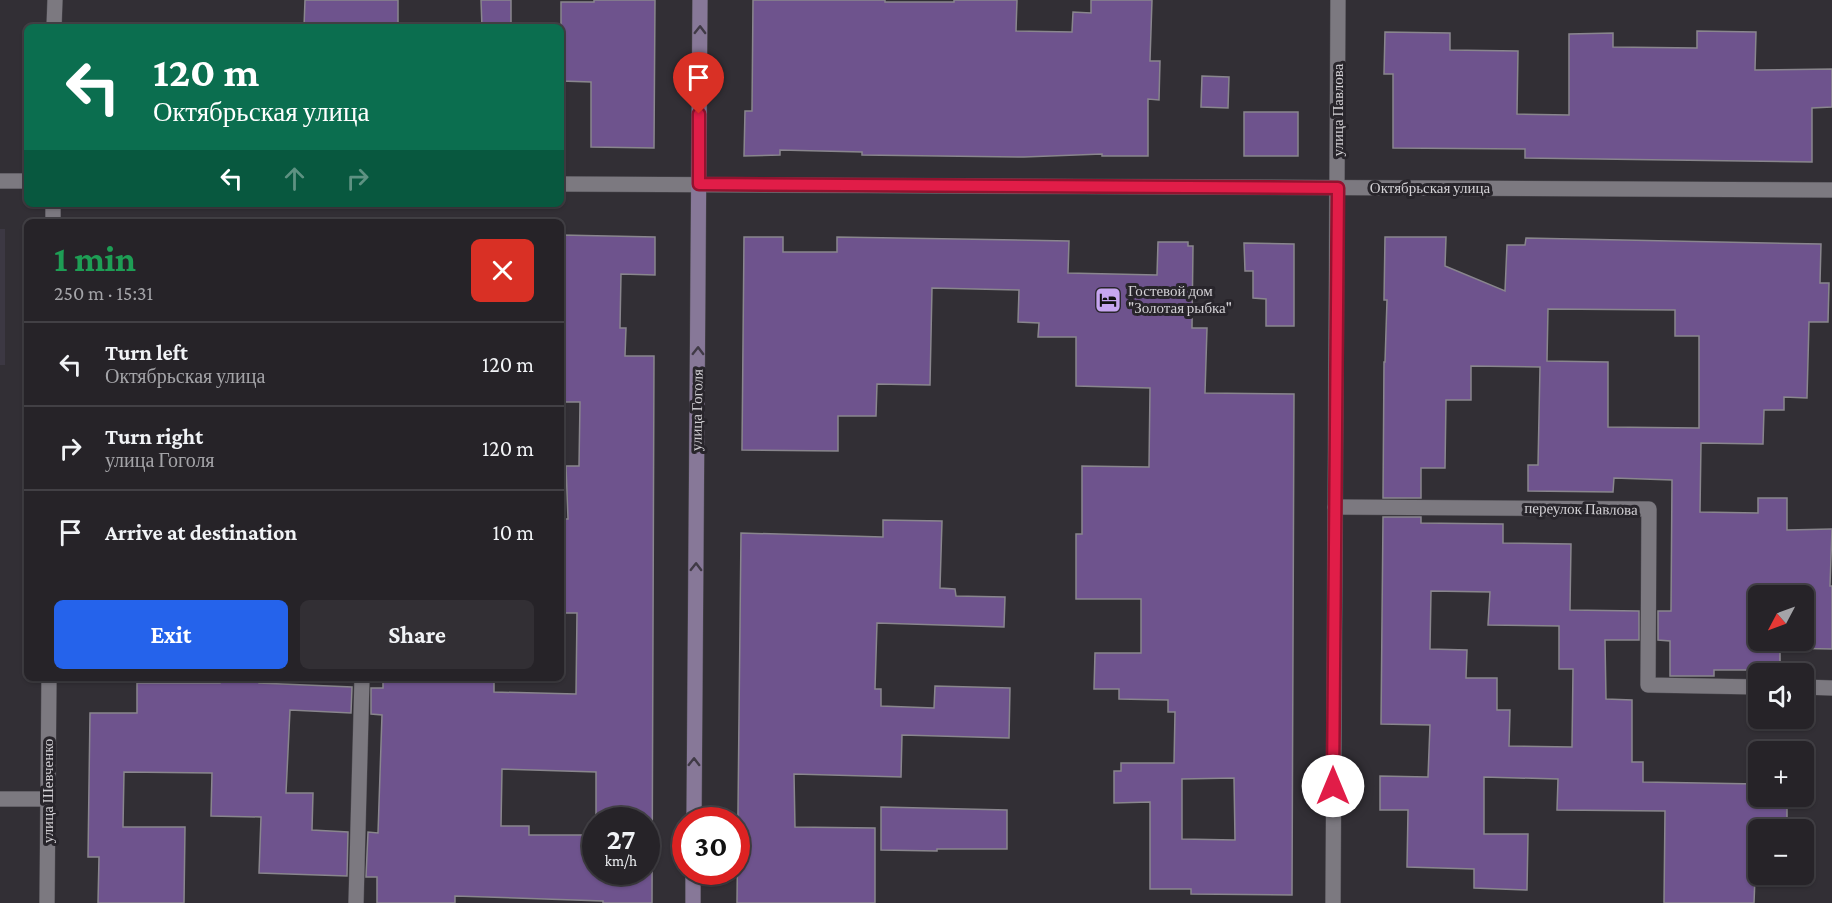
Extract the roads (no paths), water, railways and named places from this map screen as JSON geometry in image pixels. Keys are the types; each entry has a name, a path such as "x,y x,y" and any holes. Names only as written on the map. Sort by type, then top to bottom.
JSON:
{"street":[{"path":"54,24 55,0"},
{"name":"улица Гоголя","path":"694,807 700,0"},
{"name":"улица Павлова","path":"1333,903 1338,0"},
{"path":"0,181 24,181"},
{"name":"Октябрьская улица","path":"564,184 1832,190"},
{"name":"переулок Павлова","path":"1335,507 1649,509 1648,685 1748,687"},
{"name":"улица Шевченко","path":"47,903 49,681"},
{"path":"356,903 362,681"},
{"path":"1814,687 1832,688"},
{"path":"0,800 48,799"},
{"path":"693,885 693,903"}],"place":[{"name":"Гостевой дом \"Золотая рыбка\"","path":"1108,300"}]}
